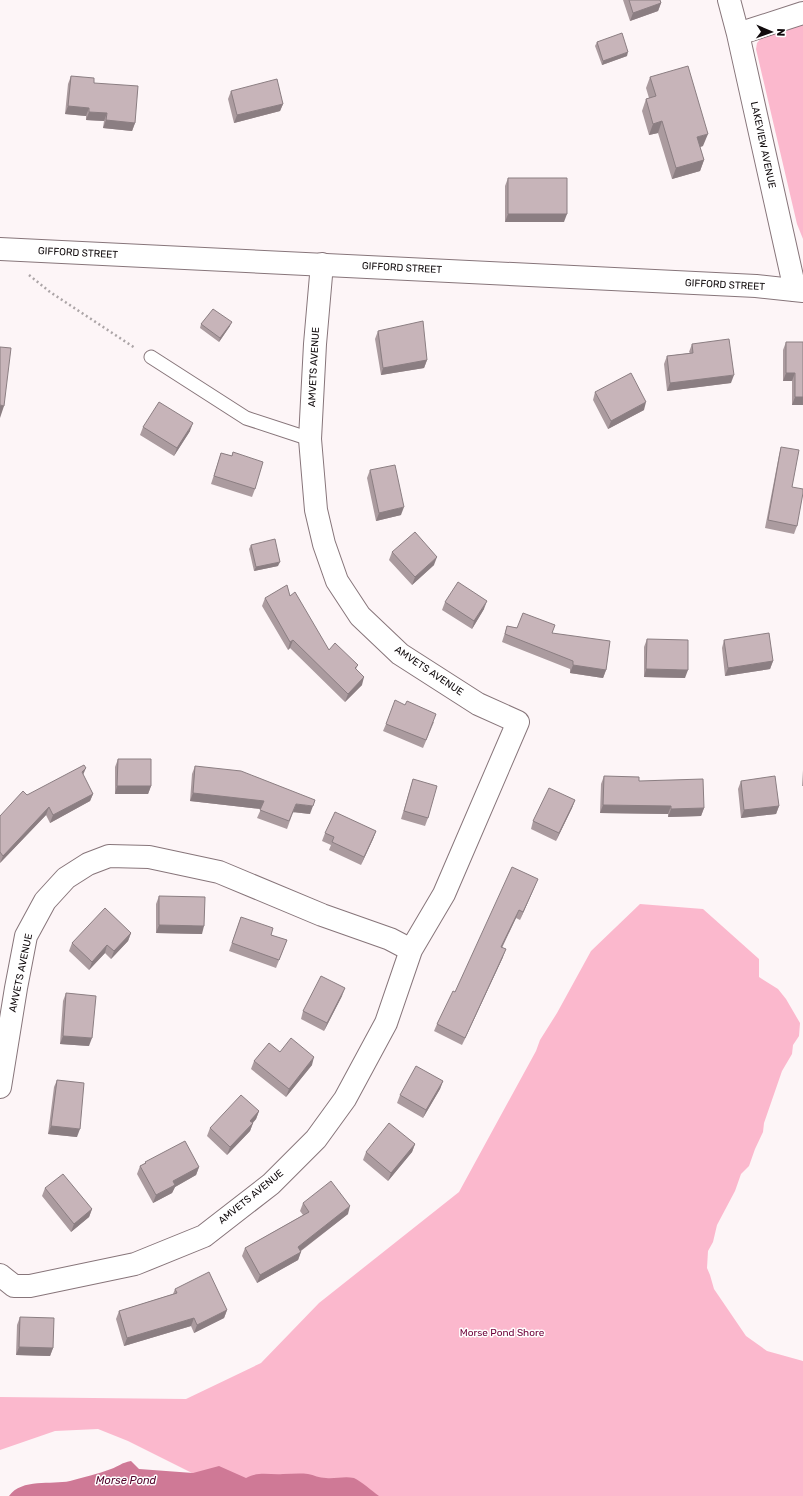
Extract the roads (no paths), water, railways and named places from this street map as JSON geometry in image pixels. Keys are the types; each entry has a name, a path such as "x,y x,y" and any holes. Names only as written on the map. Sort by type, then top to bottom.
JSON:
{"street":[{"name":"LAKEVIEW AVENUE","path":"729,0 799,290"},
{"path":"738,34 803,13"},
{"name":"GIFFORD STREET","path":"0,249 756,286 799,290"},
{"name":"AMVETS AVENUE","path":"0,1275 14,1286 30,1286 135,1264 204,1236 270,1184 316,1139 345,1099 386,1023 411,950 444,894 518,722 478,704 400,654 360,616 337,581 324,544 316,510 310,439 315,344 322,264"},
{"name":"AMVETS AVENUE","path":"0,1087 26,936 44,901 66,878 88,864 109,856 149,857 219,872 322,915 390,939 411,950"}],"lane":[{"path":"151,357 246,418 310,439"}],"water":[{"name":"Morse Pond","path":"131,1461 139,1469 193,1473 219,1466 246,1478 260,1474 308,1474 323,1478 350,1477 360,1481 379,1496 9,1496 15,1490 29,1484 70,1481 106,1471"}],"park label":[{"name":"Morse Pond Shore","path":"502,1333"}]}
